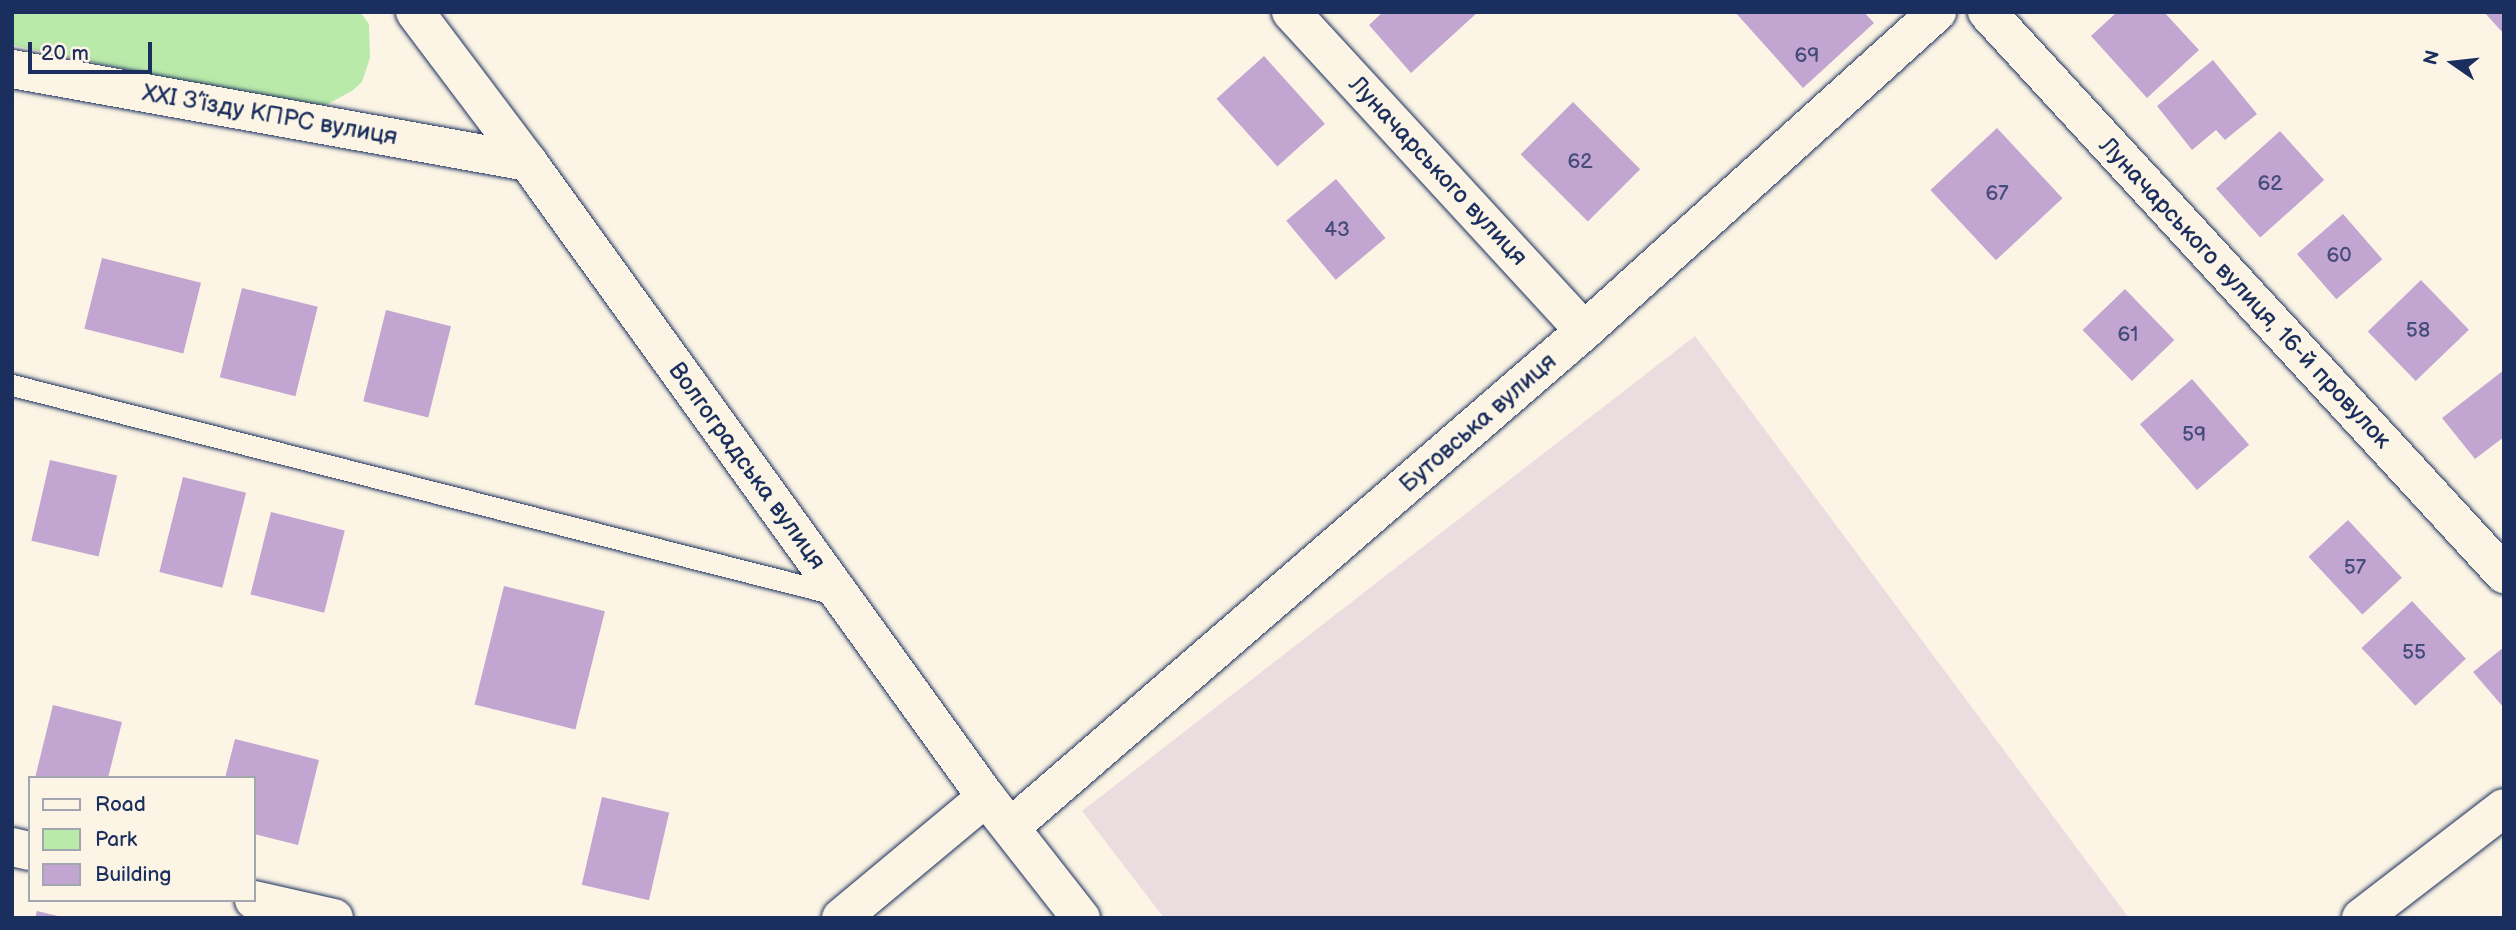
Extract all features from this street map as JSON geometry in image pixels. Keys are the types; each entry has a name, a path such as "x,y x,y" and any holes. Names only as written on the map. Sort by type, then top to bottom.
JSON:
{"street":[{"name":"Луначарського вулиця","path":"1291,12 1584,331"},
{"name":"Бутовська вулиця","path":"1012,826 1584,331 1937,12"},
{"name":"Луначарського вулиця, 16-й провулок","path":"1987,12 2504,574"},
{"name":"Волгоградська вулиця","path":"421,14 986,797 1012,826 1081,918"},
{"name":"XXI З’їзду КПРС вулиця","path":"12,69 528,162"},
{"path":"841,918 986,797"},
{"path":"2361,918 2504,808"},
{"path":"256,900 334,918"}],"lane":[{"path":"12,385 841,596"}],"shaded area":[{"path":"1695,336 2129,918 1164,918 1082,811"}],"green space":[{"path":"12,12 360,12 369,24 370,58 362,82 352,91 322,107 301,107 12,45"}],"building":[{"path":"1383,12 1478,12 1411,73 1369,25"},
{"path":"1735,12 1864,12 1874,23 1803,88"},
{"path":"2117,12 2164,12 2199,50 2147,98 2091,36"},
{"path":"2484,12 2504,12 2504,34"},
{"path":"1264,56 1325,124 1277,166 1216,99"},
{"path":"2213,60 2257,114 2225,140 2216,130 2192,150 2157,106"},
{"path":"1573,102 1640,169 1588,222 1521,154"},
{"path":"1997,128 2062,198 1996,260 1930,190"},
{"path":"2280,131 2324,180 2260,238 2216,189"},
{"path":"1336,179 1385,238 1336,280 1286,221"},
{"path":"2343,214 2382,259 2336,299 2297,254"},
{"path":"102,258 201,283 183,354 84,329"},
{"path":"2421,280 2469,330 2416,381 2368,331"},
{"path":"242,288 318,307 295,396 220,377"},
{"path":"2125,289 2174,340 2132,381 2083,330"},
{"path":"386,310 451,326 428,417 363,401"},
{"path":"2504,370 2504,437 2475,459 2442,418"},
{"path":"2192,379 2249,445 2197,490 2140,424"},
{"path":"50,460 117,476 99,556 31,541"},
{"path":"183,477 246,493 222,588 159,572"},
{"path":"271,512 345,530 324,613 250,594"},
{"path":"2348,520 2402,578 2362,615 2309,557"},
{"path":"504,586 605,611 575,730 474,704"},
{"path":"2412,601 2466,659 2415,706 2362,648"},
{"path":"2504,647 2504,708 2473,672"},
{"path":"53,705 122,722 108,776 35,776"},
{"path":"235,739 319,760 298,845 256,834 256,776 226,776"},
{"path":"602,797 669,813 649,900 582,885"},
{"path":"37,911 62,917 62,918 35,918"}]}
